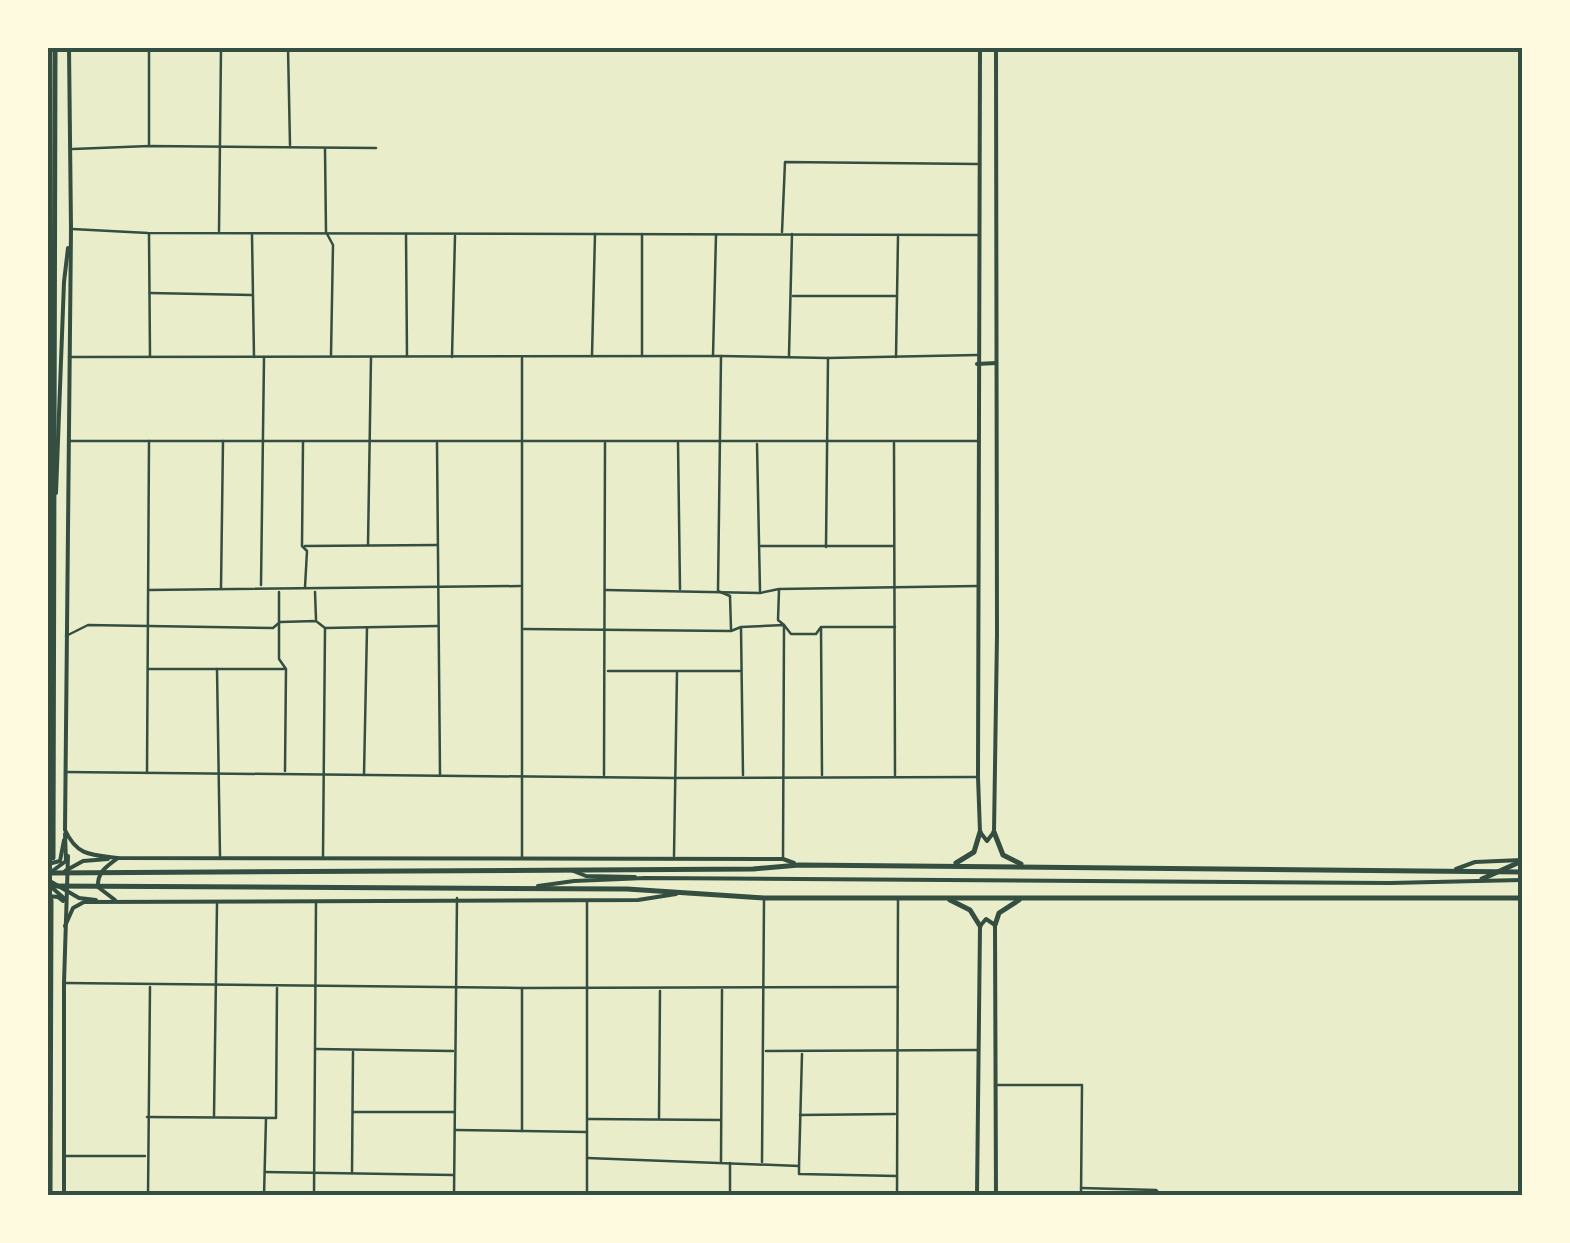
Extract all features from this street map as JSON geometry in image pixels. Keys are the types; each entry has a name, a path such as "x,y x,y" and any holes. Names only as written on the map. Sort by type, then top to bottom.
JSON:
{"main road":[{"path":"50,861 55,48"},
{"path":"949,865 971,855 980,832"},
{"path":"994,832 1003,854 1024,865"},
{"path":"1482,879 1522,860"},
{"path":"48,879 753,869 798,865 1522,872"},
{"path":"48,879 627,889 764,898 1522,898"},
{"path":"995,925 999,913 1025,897"},
{"path":"49,898 50,1196"},
{"path":"947,898 970,910 980,926"}],"street":[{"path":"50,861 56,864 62,857 65,830 69,48"},
{"path":"149,146 150,48"},
{"path":"219,233 221,48"},
{"path":"288,48 290,146"},
{"path":"980,48 978,777 980,832 987,840 994,832 996,48"},
{"path":"980,110 996,110"},
{"path":"69,150 149,146 376,148"},
{"path":"325,148 326,232 332,245 331,356"},
{"path":"782,233 785,162 979,164"},
{"path":"51,543 59,462 64,282 70,229"},
{"path":"70,229 252,234 980,235"},
{"path":"592,356 594,232"},
{"path":"148,233 150,356"},
{"path":"406,233 407,358"},
{"path":"642,233 642,356"},
{"path":"712,356 716,233"},
{"path":"789,357 792,233"},
{"path":"252,234 254,357"},
{"path":"452,357 455,234"},
{"path":"896,357 898,235"},
{"path":"150,293 254,295"},
{"path":"791,296 897,296"},
{"path":"69,358 977,355"},
{"path":"522,356 522,858"},
{"path":"718,591 721,356"},
{"path":"261,588 264,357"},
{"path":"368,545 370,358"},
{"path":"826,546 828,358"},
{"path":"977,364 996,363"},
{"path":"221,589 224,440"},
{"path":"303,440 305,590"},
{"path":"678,440 680,591"},
{"path":"68,441 978,441"},
{"path":"147,774 149,441"},
{"path":"894,441 896,777"},
{"path":"437,442 440,776"},
{"path":"604,776 605,442"},
{"path":"756,442 760,593"},
{"path":"302,546 439,545"},
{"path":"760,546 894,546"},
{"path":"149,590 521,586"},
{"path":"606,590 760,593 778,588 977,586"},
{"path":"778,588 778,620 791,634 816,634 821,626"},
{"path":"278,590 279,659 286,669 285,774"},
{"path":"315,590 316,621"},
{"path":"718,591 730,596 731,631"},
{"path":"66,636 88,625 273,628 280,622 316,621 325,628 437,626"},
{"path":"523,628 731,631 784,626"},
{"path":"783,859 784,626"},
{"path":"821,626 895,627"},
{"path":"821,626 822,777"},
{"path":"364,774 367,627"},
{"path":"742,627 743,776"},
{"path":"324,858 325,628"},
{"path":"148,669 286,669"},
{"path":"217,670 220,857"},
{"path":"606,671 742,671"},
{"path":"674,860 676,672"},
{"path":"65,772 978,777"},
{"path":"65,830 72,845 89,854 118,858"},
{"path":"64,1196 68,856 65,830"},
{"path":"48,879 68,856"},
{"path":"118,858 102,870 97,880 108,897 121,902"},
{"path":"48,879 84,861 118,858 783,859 798,865"},
{"path":"1456,869 1475,862 1522,860"},
{"path":"572,870 586,876 645,878 1390,883 1522,880"},
{"path":"532,888 574,881 645,878"},
{"path":"48,879 79,898 121,902"},
{"path":"48,879 65,899"},
{"path":"65,926 74,908 84,902 638,900 676,894"},
{"path":"49,898 58,896 62,900 65,926"},
{"path":"454,1196 457,898"},
{"path":"762,1164 764,898"},
{"path":"897,1196 898,899"},
{"path":"587,1196 588,900"},
{"path":"214,1117 217,901"},
{"path":"314,1196 316,902"},
{"path":"977,1196 980,926 986,918 995,925 996,1196"},
{"path":"64,983 454,988 898,987"},
{"path":"150,985 148,1195 200,1196"},
{"path":"147,1117 276,1118 277,987"},
{"path":"522,988 522,1131"},
{"path":"659,1119 660,988"},
{"path":"721,1162 722,988"},
{"path":"316,1049 454,1051"},
{"path":"352,1174 353,1050"},
{"path":"764,1051 979,1050"},
{"path":"802,1052 799,1174 897,1176"},
{"path":"997,1085 1082,1085 1081,1196"},
{"path":"353,1112 455,1112"},
{"path":"800,1115 897,1114"},
{"path":"264,1196 266,1118"},
{"path":"588,1119 721,1120"},
{"path":"455,1130 587,1132"},
{"path":"64,1156 147,1156"},
{"path":"587,1158 799,1166"},
{"path":"730,1162 730,1196"},
{"path":"265,1172 454,1175"},
{"path":"1081,1188 1156,1190 1162,1196"}]}
